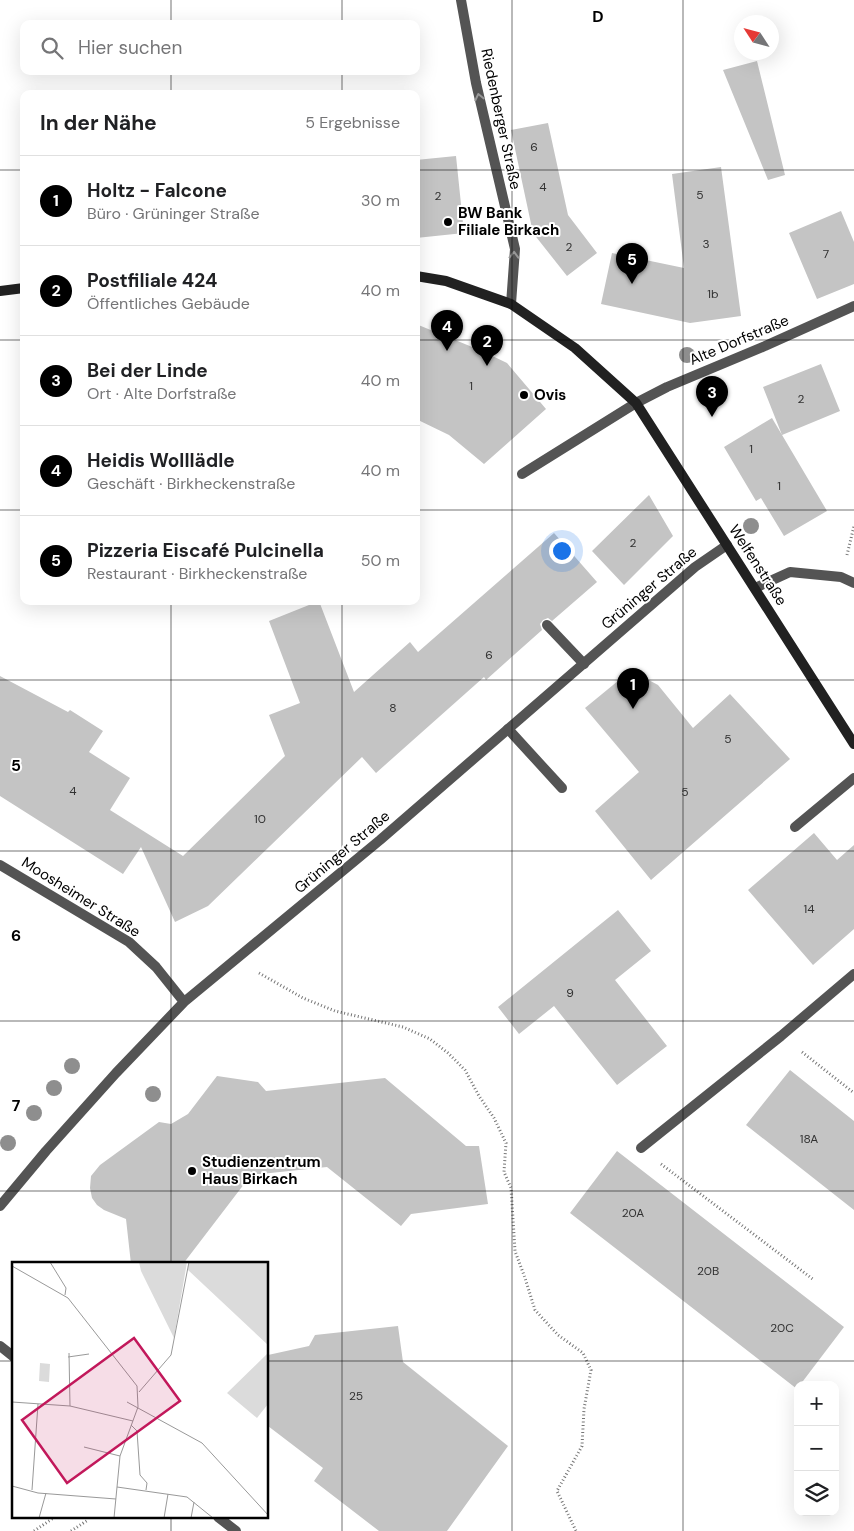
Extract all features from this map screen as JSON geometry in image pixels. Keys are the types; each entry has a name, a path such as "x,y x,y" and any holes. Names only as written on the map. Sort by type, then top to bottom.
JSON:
{"street":[{"name":"Riedenberger Straße","path":"462,0 476,84 515,249 511,304"},
{"name":"Welfenstraße","path":"420,277 446,281 511,304 575,348 636,403 854,744"},
{"path":"0,291 20,288"},
{"name":"Alte Dorfstraße","path":"522,474 636,403 667,387 854,306"},
{"name":"Grüninger Straße","path":"0,1206 109,1080 184,1002 380,840 695,567 727,545"},
{"path":"755,588 790,572 841,577 854,583"},
{"path":"547,625 584,664"},
{"path":"508,729 562,788"},
{"path":"796,828 854,778"},
{"name":"Moosheimer Straße","path":"0,865 129,942 156,967 184,1002"},
{"path":"641,1148 781,1036 854,974"},
{"path":"0,1346 12,1355"},
{"path":"219,1518 236,1531"}],"path":[{"path":"235,959 303,998 335,1011 403,1027 430,1039 465,1070 494,1118 506,1143 504,1172 511,1188 515,1251 535,1310 558,1335 583,1353 590,1370 584,1409 582,1446 557,1491 576,1531"},
{"path":"781,1036 854,1093"},
{"path":"641,1148 814,1280"},
{"path":"34,1531 54,1518"},
{"path":"71,1531 88,1520"}],"building":[{"path":"757,61 785,175 768,180 723,70"},
{"path":"548,123 568,215 597,253 567,276 533,233 511,130"},
{"path":"456,156 464,233 420,238 420,160"},
{"path":"721,167 741,316 690,323 601,304 612,253 684,268 672,174"},
{"path":"841,211 854,242 854,284 817,299 789,233"},
{"path":"420,326 507,363 546,409 484,464 449,435 420,421"},
{"path":"821,364 840,411 782,435 763,387"},
{"path":"772,418 827,511 784,536 761,498 756,501 724,447"},
{"path":"649,495 673,536 624,585 592,551"},
{"path":"554,533 597,582 552,621 548,618 543,620 540,624 542,630 486,680 484,677 376,773 362,757 208,906 175,922 141,847 123,874 0,796 0,676 68,712 70,710 103,731 89,752 130,778 110,810 183,856 285,756 269,715 300,703 269,621 309,605 321,605 354,692 410,642 418,652"},
{"path":"624,676 643,677 658,685 693,728 730,694 790,759 651,880 595,811 639,772 585,708"},
{"path":"814,833 837,860 854,845 854,929 813,965 748,890"},
{"path":"618,910 651,951 615,980 667,1046 617,1085 554,1006 519,1034 498,1007"},
{"path":"790,1070 854,1121 854,1210 746,1125"},
{"name":"Studienzentrum Haus Birkach","path":"217,1076 258,1082 266,1091 385,1078 466,1146 479,1146 488,1204 411,1214 401,1226 327,1167 251,1175 185,1262 131,1262 126,1219 97,1205 92,1198 90,1188 91,1176 100,1165 159,1122 171,1124 188,1114"},
{"path":"617,1151 844,1327 803,1381 794,1381 794,1387 570,1213"},
{"path":"398,1326 403,1362 508,1446 447,1531 379,1531 314,1481 323,1468 269,1427 269,1355 309,1346 315,1335"}],"place":[{"name":"BW Bank Filiale Birkach","path":"448,222"},
{"name":"Pizzeria Eiscafé Pulcinella","path":"632,284"},
{"name":"Heidis Wolllädle","path":"447,351"},
{"name":"Postfiliale 424","path":"487,366"},
{"name":"Ovis","path":"524,395"},
{"name":"Bei der Linde","path":"712,417"},
{"name":"Holtz - Falcone","path":"633,709"},
{"name":"Studienzentrum Haus Birkach","path":"192,1171"}]}
